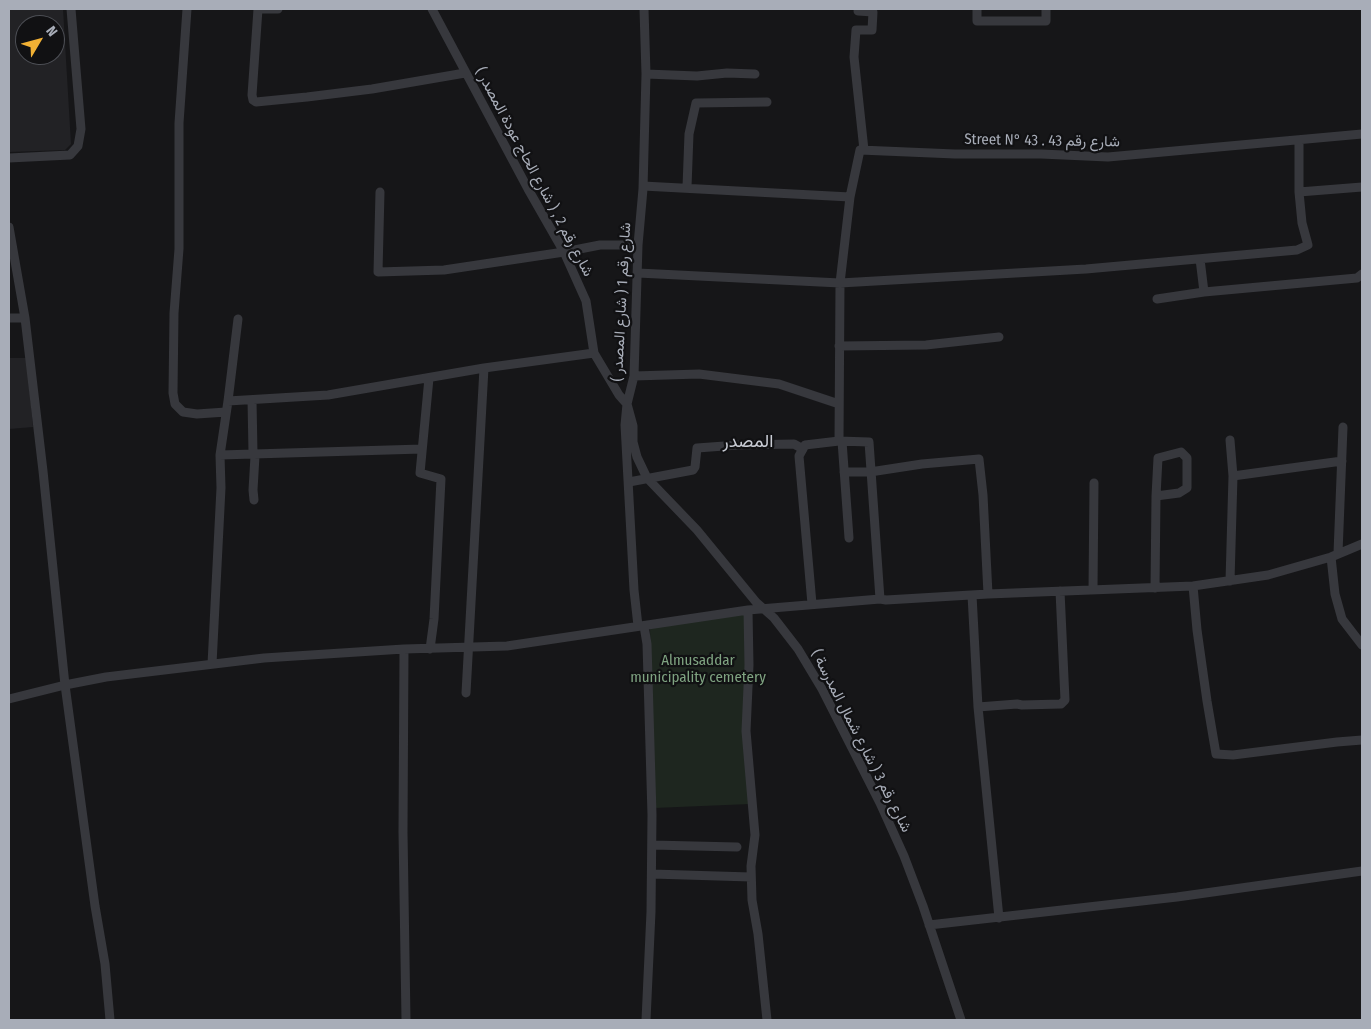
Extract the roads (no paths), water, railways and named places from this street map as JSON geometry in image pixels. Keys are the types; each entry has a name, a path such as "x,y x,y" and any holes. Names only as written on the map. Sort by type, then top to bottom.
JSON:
{"street":[{"path":"9,158 70,155 78,146 81,129 71,9"},
{"path":"187,9 180,123 179,249 174,313 173,394 175,404 183,412 197,414 226,412"},
{"path":"278,9 258,9 252,94 253,100 256,102 417,82 465,73"},
{"name":"شارع رقم 2 , ( شارع الحاج عودة المصدر )","path":"432,9 528,189 564,252 586,301 594,353 619,395 627,404"},
{"name":"شارع رقم 1 ( شارع المصدر )","path":"644,9 646,74 643,186 638,245 634,376 627,404 625,425 634,590 641,626 647,644 652,874 646,1020"},
{"path":"849,538 840,441 840,283 850,197 860,150 864,150 854,57 856,30 872,30 873,12 858,11 859,9"},
{"path":"977,9 977,21 1046,21 1046,9"},
{"path":"646,74 697,76 727,73 755,74"},
{"path":"687,188 689,134 696,102 767,102"},
{"name":"Street N° 43 . شارع رقم 43","path":"864,150 955,154 1041,154 1108,158 1362,134"},
{"path":"638,273 840,283 1086,269 1297,250 1308,245 1302,223 1299,192 1299,140"},
{"path":"643,186 850,197"},
{"path":"1299,192 1362,186"},
{"path":"380,192 378,272 444,270 600,245 638,245"},
{"path":"9,227 25,318 43,471 64,685 105,964 110,1020"},
{"path":"1200,259 1204,292"},
{"path":"1157,300 1204,292 1357,278 1362,274"},
{"path":"9,318 25,318"},
{"path":"212,664 221,488 220,455 238,319"},
{"path":"839,346 926,345 999,337"},
{"path":"228,401 328,396 402,381 594,353"},
{"path":"466,693 484,368"},
{"path":"634,376 699,374 779,384 839,404"},
{"path":"429,378 420,473 441,479 434,619 430,649"},
{"path":"252,400 253,453 255,456 254,500"},
{"name":"شارع رقم 3 ( شارع شمال المدرسة )","path":"627,404 633,426 633,442 637,457 647,478 789,635 822,689 904,856 961,1020"},
{"path":"1344,427 1335,555 1335,594 1342,619 1362,645"},
{"path":"1230,440 1233,476 1230,581"},
{"path":"812,604 799,456 805,445 840,441 869,442 880,599"},
{"path":"628,482 693,470 697,448 794,444 803,449"},
{"path":"220,455 422,449"},
{"path":"1155,588 1156,496 1158,458 1181,452 1187,458 1187,488 1179,493 1156,496"},
{"path":"844,472 870,472 922,464 979,459 983,494 988,594"},
{"path":"1233,476 1342,461"},
{"path":"1093,590 1094,483"},
{"path":"9,700 64,685 106,677 212,664 264,658 404,649 508,646 748,610 880,599 1193,586 1268,575 1335,555 1362,544"},
{"path":"1193,586 1206,701 1216,754 1233,756 1362,740"},
{"path":"978,707 1017,704 1061,704 1065,700 1060,591"},
{"path":"972,595 978,707 999,918"},
{"path":"748,610 749,664 746,731 755,835 752,900 768,1020"},
{"path":"404,649 403,832 406,1020"},
{"path":"652,845 737,847"},
{"path":"929,925 1179,897 1362,871"},
{"path":"652,874 752,877"}],"district":[{"name":"المصدر","path":"748,442"}],"park label":[{"name":"Almusaddar municipality cemetery","path":"698,670"}]}
